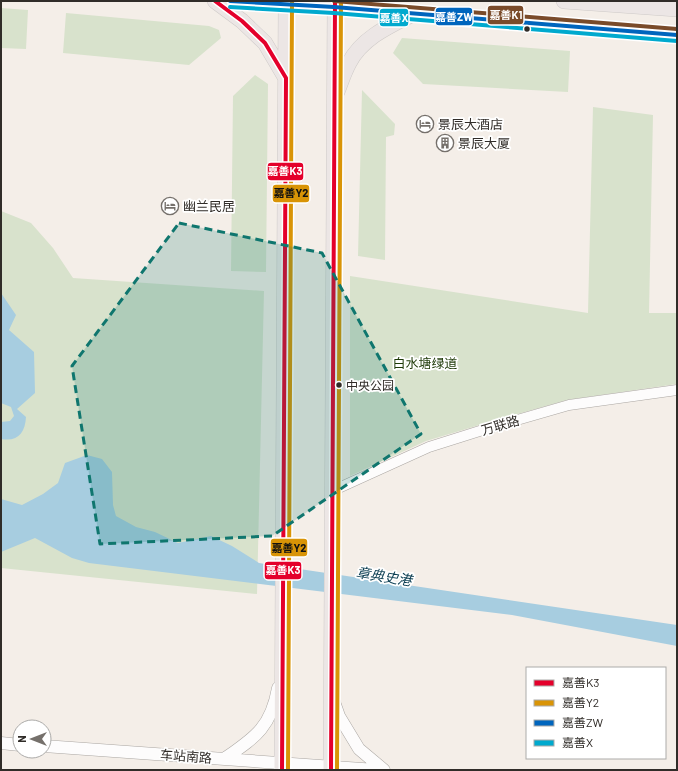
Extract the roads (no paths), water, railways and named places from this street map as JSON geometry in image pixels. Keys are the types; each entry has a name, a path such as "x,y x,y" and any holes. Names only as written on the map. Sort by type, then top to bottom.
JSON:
{"main road":[{"path":"215,1 242,21 265,43 286,78"},
{"path":"230,1 334,4 413,14 677,34"},
{"path":"564,1 677,9"},
{"path":"282,767 286,3"},
{"path":"331,768 334,4"},
{"path":"334,98 349,62 361,45 386,27 413,14"}],"street":[{"name":"万联路","path":"332,491 429,447 486,428 569,405 677,390"},
{"path":"245,770 224,759 257,736 268,720 276,701 283,656"},
{"path":"331,695 339,716 358,749 384,770"},
{"path":"1,743 12,744"},
{"name":"车站南路","path":"52,747 224,759 282,767 376,770"}],"water":[{"path":"1,293 16,315 9,330 34,352 35,393 17,409 26,417 22,432 16,438 7,440 1,439 1,422 10,421 14,416 11,407 1,403"},
{"path":"87,455 102,459 112,472 113,505 116,516 136,527 155,532 178,543 211,536 232,546 259,563 677,625 677,646 512,615 89,563 72,558 35,538 1,552 1,499 22,505 43,494 58,483 65,463"}],"place":[{"name":"景辰大酒店","path":"425,124"},
{"name":"景辰大厦","path":"445,143"},
{"name":"幽兰民居","path":"170,206"},
{"name":"中央公园","path":"339,385"}],"park label":[{"name":"白水塘绿道","path":"425,363"}],"water label":[{"name":"章典史港","path":"384,576"}]}
